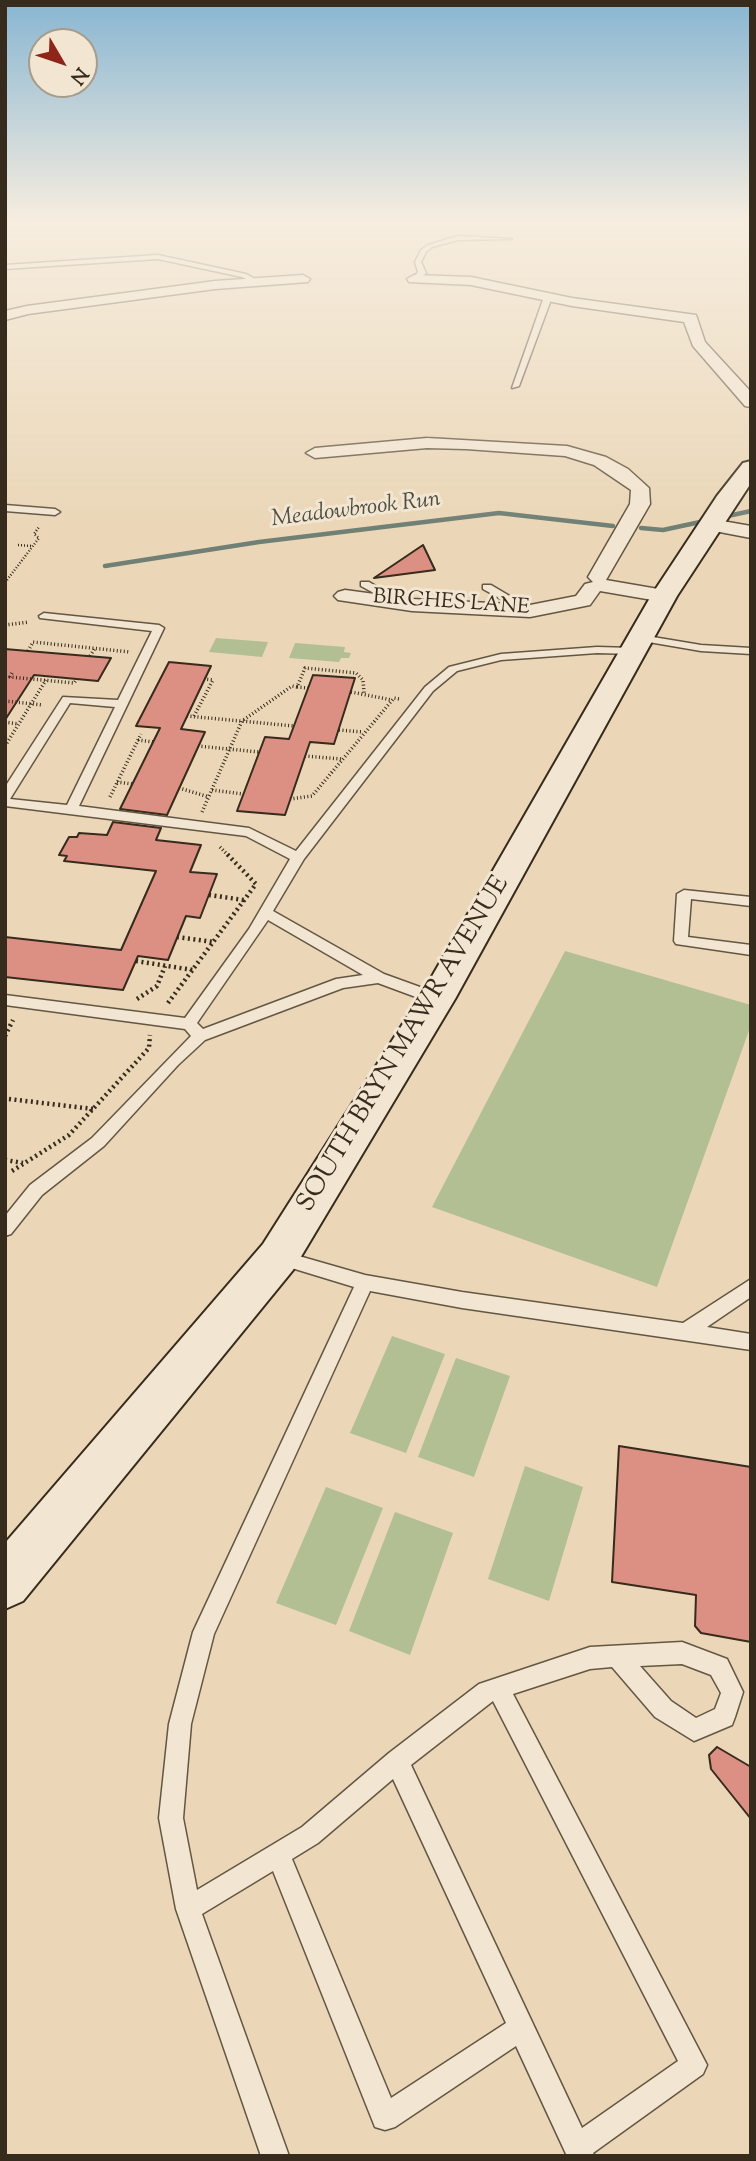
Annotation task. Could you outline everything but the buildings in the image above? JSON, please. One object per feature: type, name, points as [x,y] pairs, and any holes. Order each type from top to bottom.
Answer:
[{"type":"main road","name":"SOUTH BRYN MAWR AVENUE","points":[[5,1583],[278,1256],[436,999],[664,596],[751,468]]},
{"type":"street","points":[[692,321],[698,343],[751,402]]},
{"type":"street","name":"BIRCHES LANE","points":[[314,453],[427,443],[505,445],[567,451],[600,461],[622,473],[640,488],[640,505],[597,583],[583,601],[530,611],[400,603],[345,596]]},
{"type":"street","points":[[717,516],[751,532]]},
{"type":"street","points":[[597,583],[664,596]]},
{"type":"lane","points":[[515,386],[539,321]]},
{"type":"lane","points":[[5,508],[55,512]]},
{"type":"lane","points":[[365,584],[378,594],[400,603]]},
{"type":"lane","points":[[487,587],[530,611]]},
{"type":"lane","points":[[44,616],[159,628],[71,809]]},
{"type":"lane","points":[[5,1229],[36,1190],[98,1142],[173,1061],[195,1030],[298,857],[417,704],[453,669],[471,662],[637,645],[751,651]]},
{"type":"lane","points":[[122,704],[67,699],[5,800],[248,832],[298,857]]},
{"type":"lane","points":[[751,902],[684,894],[681,941],[751,950]]},
{"type":"lane","points":[[266,913],[379,978],[436,999]]},
{"type":"lane","points":[[5,1000],[159,1020],[195,1030],[341,983],[379,978]]},
{"type":"lane","points":[[278,1256],[365,1283],[461,1300],[751,1342]]},
{"type":"lane","points":[[275,2156],[188,1909],[171,1818],[180,1724],[204,1632],[365,1283]]},
{"type":"lane","points":[[685,1331],[751,1287]]},
{"type":"lane","points":[[188,1909],[310,1835],[397,1761],[487,1692],[498,1688],[590,1658],[617,1656],[682,1653],[719,1667],[732,1692],[724,1717],[694,1730],[663,1709],[617,1656]]},
{"type":"lane","points":[[397,1761],[580,2152],[694,2065],[498,1688]]},
{"type":"lane","points":[[278,1854],[384,2118],[521,2028]]},
{"type":"path","points":[[7,580],[39,538],[34,534],[42,523]]},
{"type":"path","points":[[18,545],[33,546]]},
{"type":"path","points":[[5,574],[12,575]]},
{"type":"path","points":[[28,651],[33,642],[148,653]]},
{"type":"path","points":[[90,656],[95,648]]},
{"type":"path","points":[[297,687],[305,668],[356,673],[363,680],[364,693]]},
{"type":"path","points":[[12,673],[10,677],[74,683],[77,679]]},
{"type":"path","points":[[194,716],[213,680],[204,679]]},
{"type":"path","points":[[5,746],[46,680]]},
{"type":"path","points":[[12,1171],[69,1135],[149,1048],[150,1037],[159,1020],[257,884],[220,846],[195,836],[197,825],[242,721],[292,687],[307,688]]},
{"type":"path","points":[[351,692],[417,704]]},
{"type":"path","points":[[290,799],[312,796],[392,700]]},
{"type":"path","points":[[5,701],[61,707]]},
{"type":"path","points":[[187,716],[294,726]]},
{"type":"path","points":[[5,722],[18,723]]},
{"type":"path","points":[[339,730],[364,732]]},
{"type":"path","points":[[110,797],[141,734]]},
{"type":"path","points":[[138,740],[153,741]]},
{"type":"path","points":[[198,746],[260,752]]},
{"type":"path","points":[[305,756],[342,759]]},
{"type":"path","points":[[117,782],[132,784]]},
{"type":"path","points":[[180,788],[209,797]]},
{"type":"path","points":[[212,790],[243,794]]},
{"type":"path","points":[[209,895],[244,900]]},
{"type":"path","points":[[177,937],[214,942]]},
{"type":"path","points":[[136,961],[193,970]]},
{"type":"path","points":[[125,998],[136,1000],[157,986],[166,966]]},
{"type":"path","points":[[5,1036],[13,1020]]},
{"type":"path","points":[[9,1099],[93,1109]]},
{"type":"path","points":[[5,1160],[24,1163]]},
{"type":"green space","points":[[216,638],[268,642],[262,657],[209,652]]},
{"type":"green space","points":[[295,643],[345,647],[344,652],[351,653],[349,658],[341,658],[339,662],[289,658]]},
{"type":"green space","points":[[565,951],[751,1005],[751,1025],[657,1287],[432,1207]]},
{"type":"green space","points":[[392,1336],[445,1354],[406,1453],[350,1433]]},
{"type":"green space","points":[[456,1358],[510,1376],[474,1477],[418,1457]]},
{"type":"green space","points":[[525,1466],[583,1487],[549,1601],[488,1579]]},
{"type":"green space","points":[[326,1487],[383,1508],[336,1625],[276,1603]]},
{"type":"green space","points":[[395,1512],[453,1533],[410,1655],[349,1631]]},
{"type":"waterway","name":"Meadowbrook Run","points":[[641,528],[663,530],[751,511]]},
{"type":"waterway","name":"Meadowbrook Run","points":[[105,566],[259,542],[499,513],[613,526]]}]
